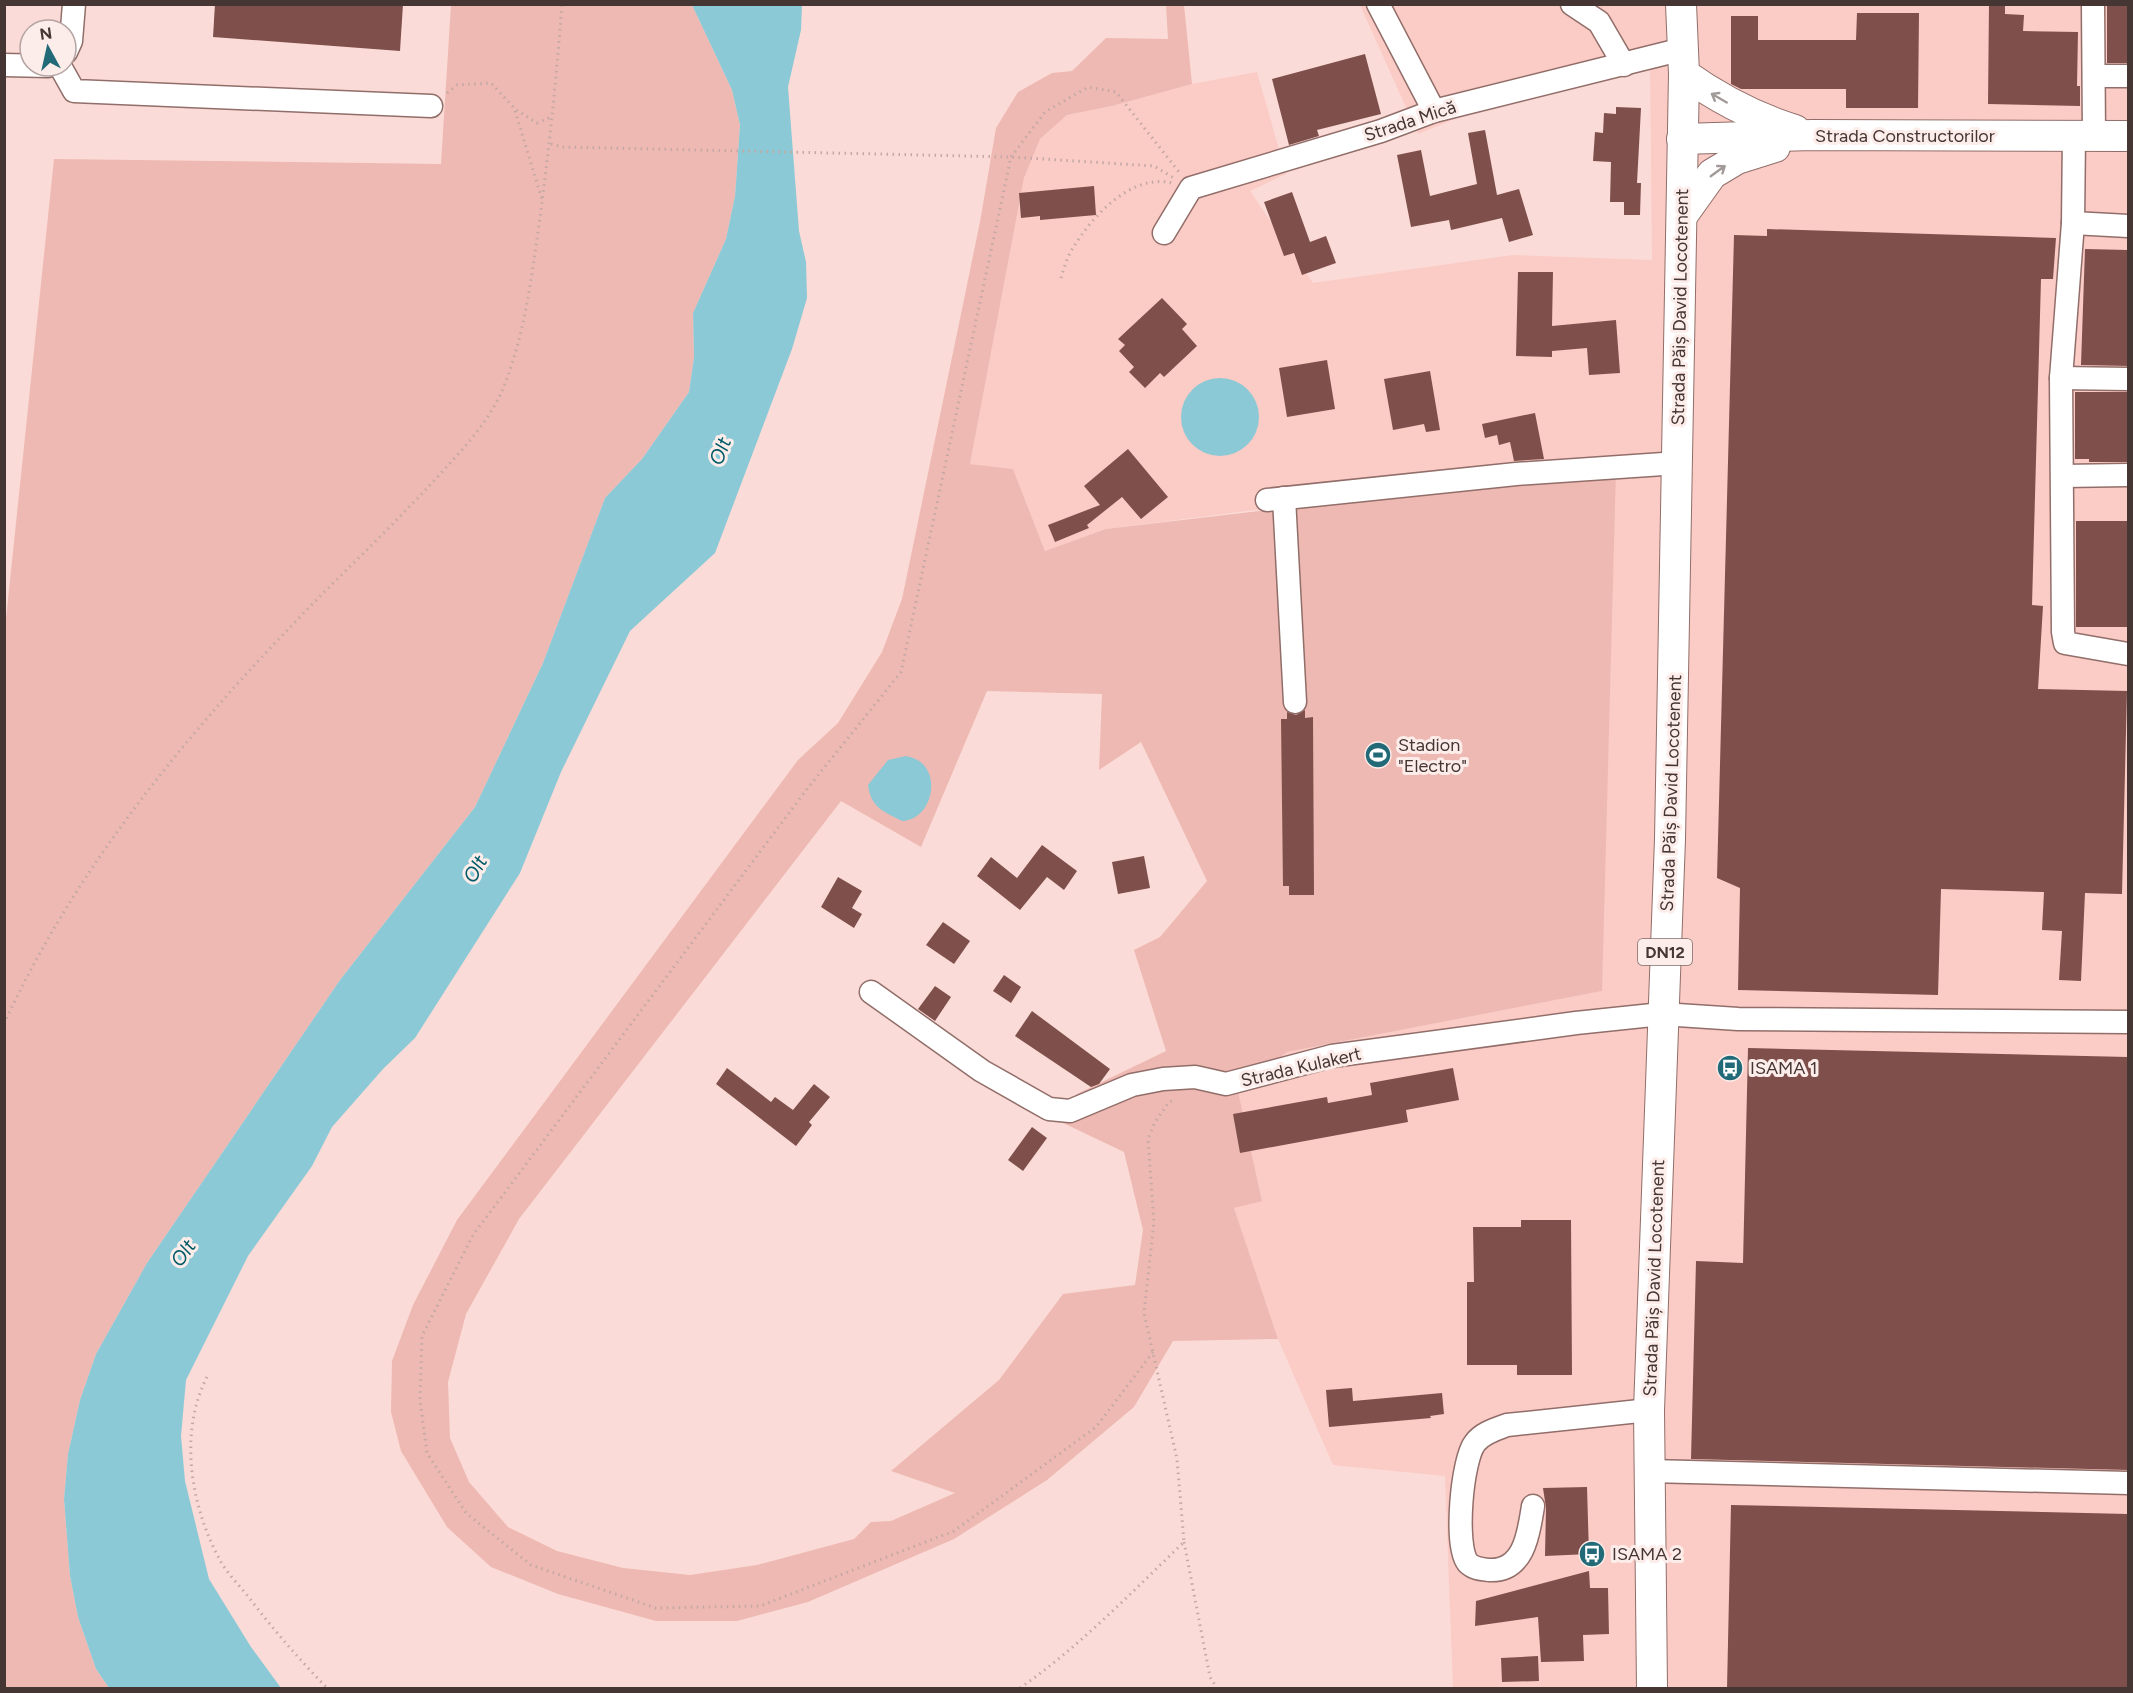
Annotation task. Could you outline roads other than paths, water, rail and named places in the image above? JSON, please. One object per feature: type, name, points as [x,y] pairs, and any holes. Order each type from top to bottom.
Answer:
[{"type":"main road","name":"Strada Păiș David Locotenent","points":[[1652,1689],[1649,1410],[1670,839],[1682,216],[1681,4]]},
{"type":"main road","points":[[1683,61],[1717,98],[1746,112],[1812,135]]},
{"type":"main road","points":[[1682,216],[1712,174],[1737,159],[1812,135]]},
{"type":"main road","name":"Strada Constructorilor","points":[[1682,139],[1812,135],[2128,136]]},
{"type":"street","points":[[1378,4],[1434,111]]},
{"type":"street","points":[[1572,4],[1599,22],[1624,64]]},
{"type":"street","points":[[2093,4],[2094,76],[2073,224],[2061,378],[2063,632],[2066,643],[2128,654]]},
{"type":"street","name":"Strada Mică","points":[[1164,233],[1191,188],[1381,131],[1434,111],[1624,64],[1683,61]]},
{"type":"street","points":[[2094,76],[2128,76]]},
{"type":"street","points":[[67,78],[74,91],[431,106]]},
{"type":"street","points":[[2073,224],[2128,226]]},
{"type":"street","points":[[2061,378],[2128,379]]},
{"type":"street","points":[[1295,702],[1276,499],[1516,474],[1678,463]]},
{"type":"street","points":[[2063,476],[2128,476]]},
{"type":"street","name":"Strada Kulakert","points":[[871,992],[982,1071],[1049,1109],[1070,1111],[1132,1085],[1163,1079],[1195,1077],[1226,1084],[1332,1056],[1576,1023],[1662,1014],[1738,1018],[2128,1022]]},
{"type":"street","points":[[1533,1506],[1522,1553],[1507,1566],[1494,1570],[1478,1569],[1469,1564],[1464,1556],[1462,1541],[1464,1475],[1469,1453],[1476,1441],[1491,1431],[1507,1425],[1649,1410]]},
{"type":"street","points":[[1649,1471],[2128,1483]]},
{"type":"water","name":"Olt","points":[[692,5],[802,5],[801,30],[788,87],[799,231],[806,262],[807,298],[792,349],[715,553],[630,631],[561,772],[520,873],[415,1038],[383,1069],[332,1127],[312,1166],[248,1256],[186,1380],[181,1436],[185,1481],[209,1579],[251,1647],[281,1688],[109,1688],[96,1669],[78,1617],[70,1576],[64,1499],[68,1454],[80,1400],[96,1354],[147,1263],[340,980],[475,807],[543,663],[605,498],[642,459],[689,392],[694,357],[693,313],[726,239],[735,196],[740,125],[732,90]]},
{"type":"water","points":[[1212,378],[1228,378],[1242,384],[1253,395],[1259,409],[1259,425],[1253,439],[1242,450],[1228,456],[1212,456],[1198,450],[1187,439],[1181,425],[1181,409],[1187,395],[1198,384]]},
{"type":"water","points":[[906,756],[918,760],[926,769],[931,779],[931,790],[928,802],[922,811],[913,818],[902,821],[875,804],[868,785],[888,760]]},
{"type":"place","name":"Stadion \"Electro\"","points":[[1378,755]]},
{"type":"place","name":"ISAMA 1","points":[[1730,1068]]},
{"type":"place","name":"ISAMA 2","points":[[1592,1554]]}]
